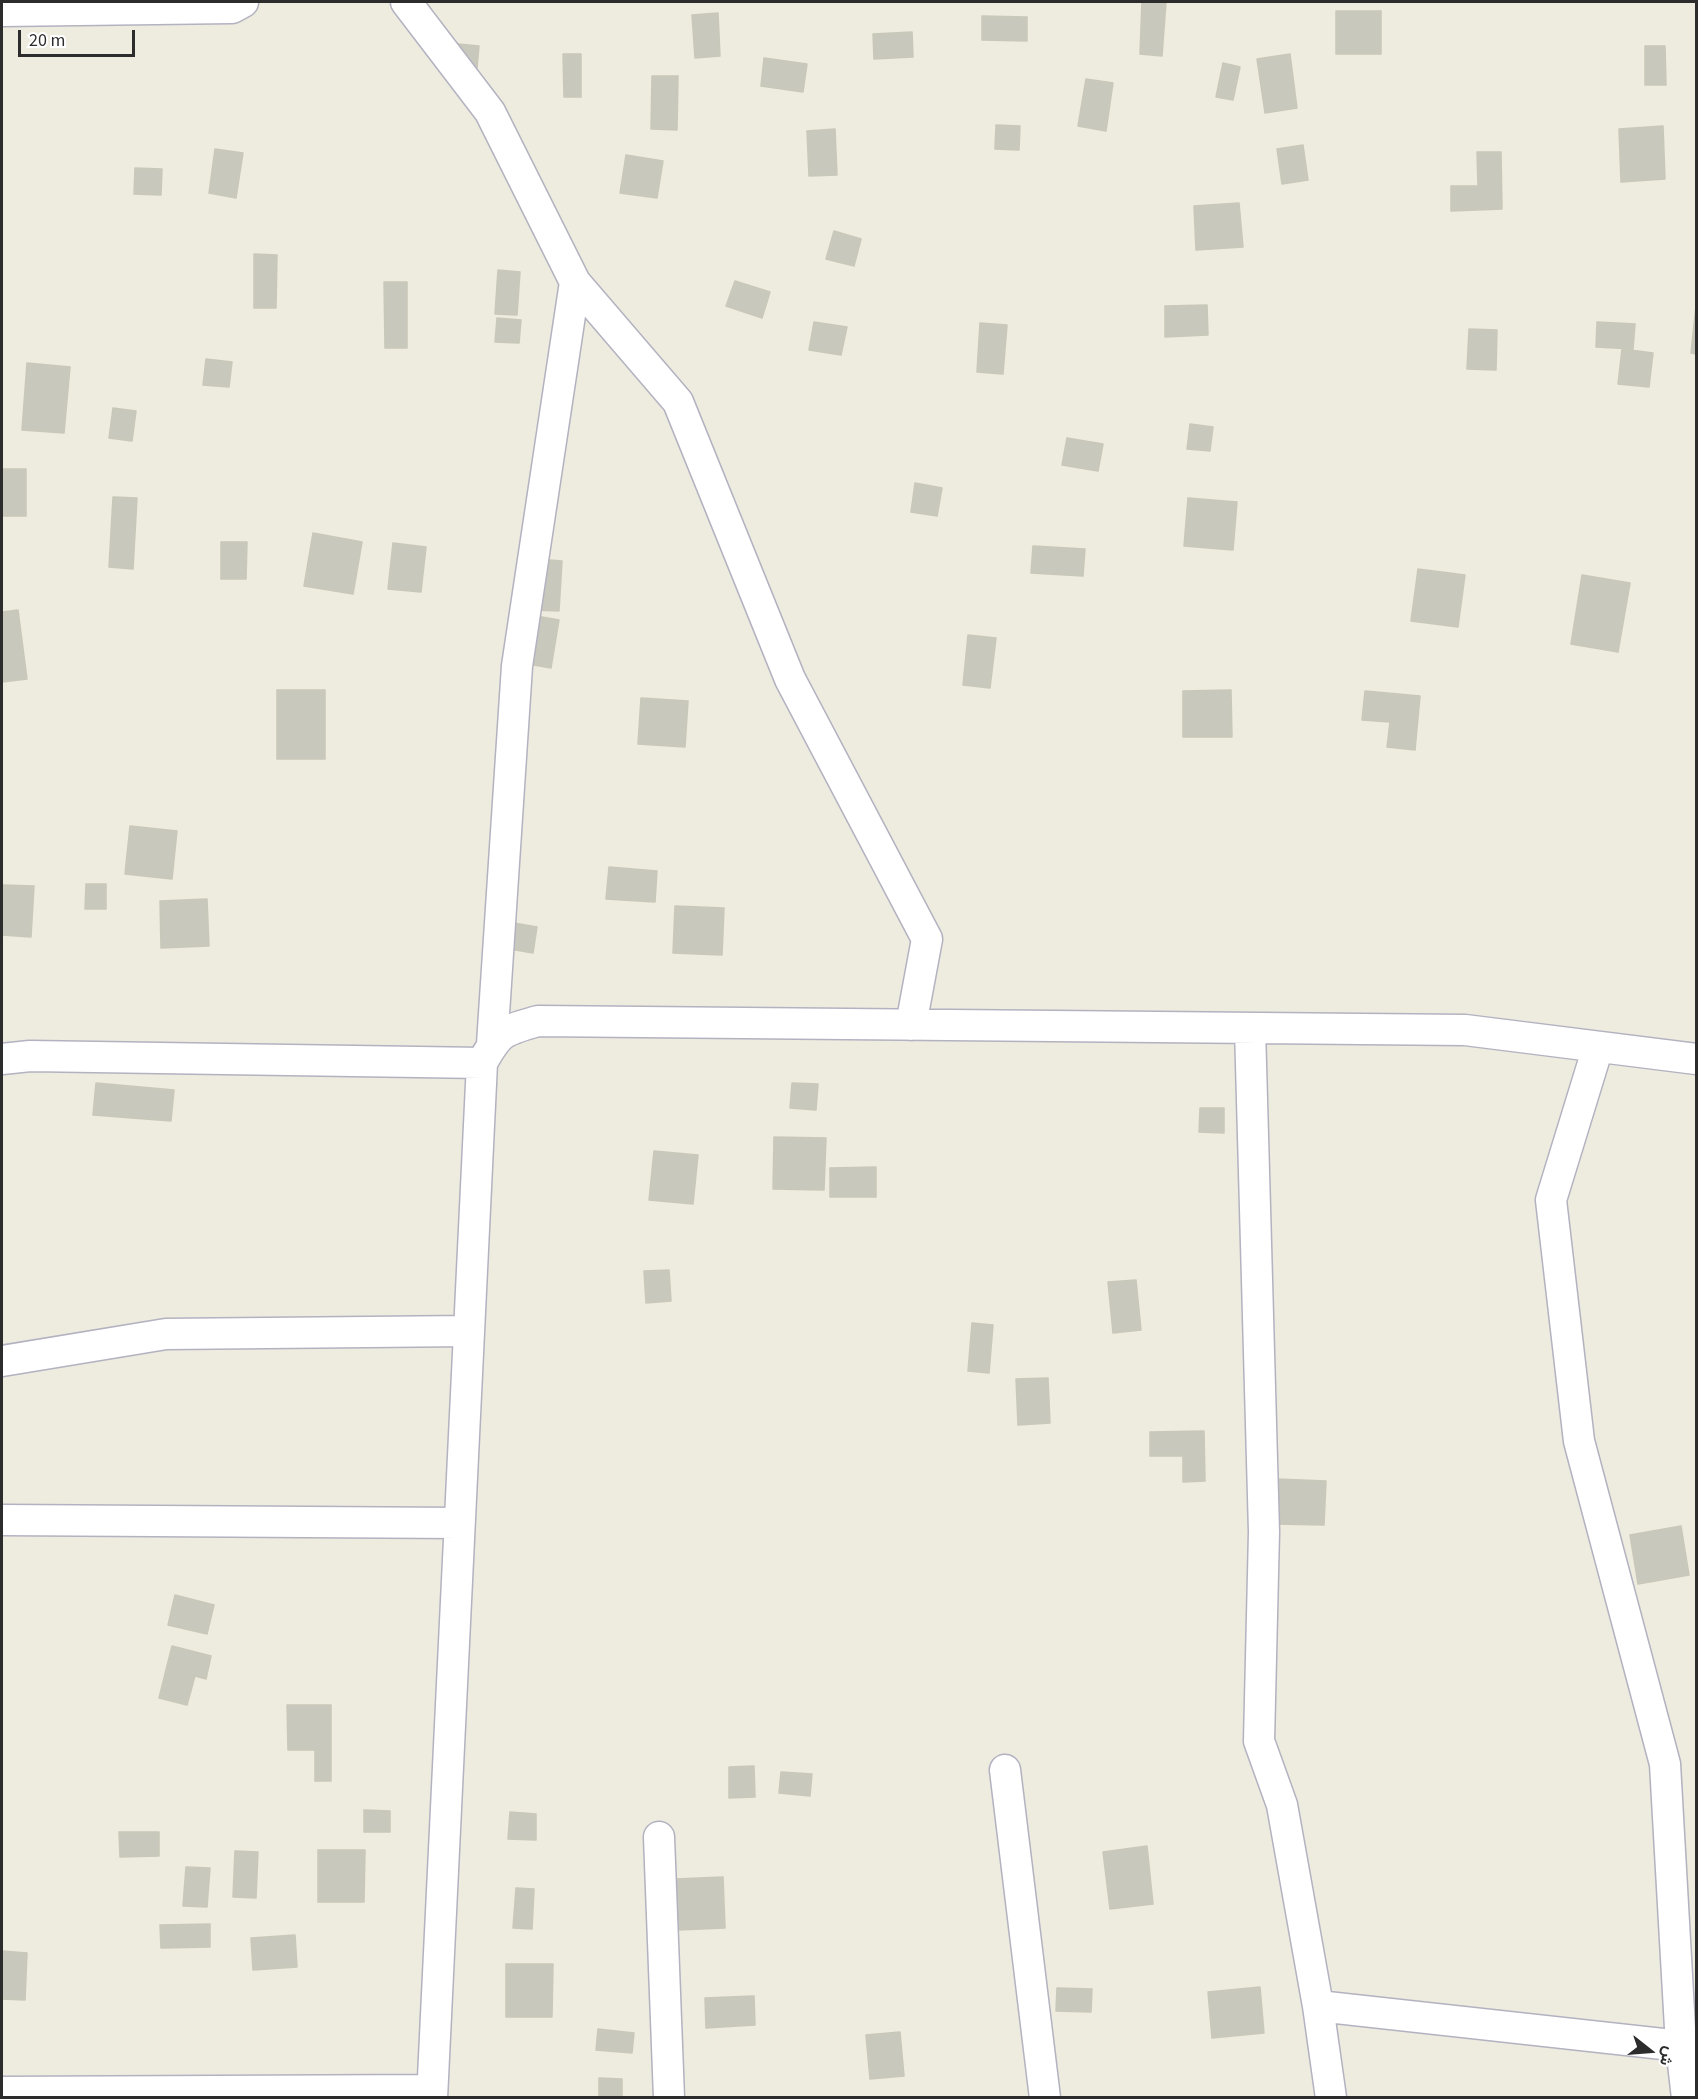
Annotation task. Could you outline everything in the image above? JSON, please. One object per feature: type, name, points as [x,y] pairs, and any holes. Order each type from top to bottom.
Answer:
[{"type":"street","points":[[2,11],[231,8],[243,2]]},
{"type":"street","points":[[406,2],[490,112],[575,282],[678,402],[790,679],[927,939],[911,1025]]},
{"type":"street","points":[[2,2092],[432,2094],[469,1330],[487,1053],[517,666],[575,282]]},
{"type":"street","points":[[487,1053],[505,1031],[538,1021],[1465,1030],[1696,1059]]},
{"type":"street","points":[[1250,1028],[1264,1532],[1259,1742],[1282,1805],[1318,2006],[1331,2097]]},
{"type":"street","points":[[1598,1047],[1551,1200],[1579,1441],[1665,1764],[1681,2046],[1687,2097]]},
{"type":"street","points":[[2,1059],[30,1056],[487,1053]]},
{"type":"street","points":[[2,1361],[166,1334],[469,1330]]},
{"type":"street","points":[[2,1520],[459,1523]]},
{"type":"street","points":[[1005,1770],[1045,2097]]},
{"type":"street","points":[[659,1837],[669,2097]]},
{"type":"street","points":[[1318,2006],[1681,2046]]},
{"type":"building","points":[[1142,2],[1166,2],[1162,56],[1140,54]]},
{"type":"building","points":[[1336,11],[1381,11],[1381,54],[1336,54]]},
{"type":"building","points":[[718,13],[720,56],[695,58],[692,15]]},
{"type":"building","points":[[982,16],[1027,17],[1027,41],[982,40]]},
{"type":"building","points":[[912,32],[913,57],[874,59],[873,34]]},
{"type":"building","points":[[448,43],[479,46],[476,79]]},
{"type":"building","points":[[1645,46],[1665,46],[1666,85],[1645,85]]},
{"type":"building","points":[[563,54],[581,54],[581,97],[564,97]]},
{"type":"building","points":[[1290,54],[1297,108],[1265,113],[1257,59]]},
{"type":"building","points":[[764,58],[807,64],[803,92],[761,86]]},
{"type":"building","points":[[1223,63],[1240,67],[1233,100],[1216,97]]},
{"type":"building","points":[[652,76],[678,76],[677,130],[651,129]]},
{"type":"building","points":[[1086,79],[1113,83],[1106,131],[1078,126]]},
{"type":"building","points":[[996,125],[1020,126],[1019,150],[995,149]]},
{"type":"building","points":[[1663,126],[1665,179],[1621,182],[1619,129]]},
{"type":"building","points":[[835,129],[837,175],[809,176],[807,131]]},
{"type":"building","points":[[1303,145],[1308,180],[1282,184],[1277,149]]},
{"type":"building","points":[[215,149],[243,153],[236,198],[209,193]]},
{"type":"building","points":[[1477,152],[1501,152],[1502,209],[1451,211],[1451,186],[1478,186]]},
{"type":"building","points":[[626,155],[663,161],[657,198],[620,193]]},
{"type":"building","points":[[135,168],[162,169],[161,195],[134,194]]},
{"type":"building","points":[[1239,203],[1243,247],[1196,250],[1194,206]]},
{"type":"building","points":[[834,231],[861,239],[854,266],[826,259]]},
{"type":"building","points":[[254,254],[277,255],[276,308],[254,308]]},
{"type":"building","points":[[498,270],[520,272],[517,315],[495,314]]},
{"type":"building","points":[[735,281],[770,292],[762,318],[726,306]]},
{"type":"building","points":[[384,282],[407,282],[407,348],[385,348]]},
{"type":"building","points":[[1207,305],[1208,335],[1165,337],[1165,306]]},
{"type":"building","points":[[1696,306],[1696,354],[1691,353]]},
{"type":"building","points":[[497,318],[521,320],[519,343],[495,342]]},
{"type":"building","points":[[814,322],[847,327],[841,355],[809,350]]},
{"type":"building","points":[[1597,322],[1635,324],[1633,349],[1596,347]]},
{"type":"building","points":[[980,323],[1007,325],[1003,374],[977,372]]},
{"type":"building","points":[[1469,329],[1497,330],[1496,370],[1467,369]]},
{"type":"building","points":[[1622,349],[1653,353],[1649,387],[1618,384]]},
{"type":"building","points":[[206,359],[232,362],[229,387],[203,385]]},
{"type":"building","points":[[27,363],[70,367],[64,433],[22,430]]},
{"type":"building","points":[[113,408],[136,411],[132,441],[109,438]]},
{"type":"building","points":[[1190,424],[1213,427],[1210,451],[1187,449]]},
{"type":"building","points":[[1067,438],[1103,444],[1098,471],[1062,465]]},
{"type":"building","points":[[2,469],[26,469],[26,516],[2,516]]},
{"type":"building","points":[[915,483],[942,488],[937,516],[911,512]]},
{"type":"building","points":[[113,497],[137,498],[133,569],[109,567]]},
{"type":"building","points":[[1188,498],[1237,502],[1233,550],[1184,546]]},
{"type":"building","points":[[313,533],[362,542],[353,594],[304,586]]},
{"type":"building","points":[[221,542],[247,542],[246,579],[221,579]]},
{"type":"building","points":[[393,543],[426,547],[421,592],[388,589]]},
{"type":"building","points":[[1033,546],[1085,549],[1083,576],[1031,573]]},
{"type":"building","points":[[536,559],[562,561],[559,611],[533,610]]},
{"type":"building","points":[[1418,569],[1465,575],[1458,627],[1411,621]]},
{"type":"building","points":[[1582,575],[1630,583],[1618,652],[1571,644]]},
{"type":"building","points":[[18,610],[27,679],[2,682],[2,612]]},
{"type":"building","points":[[536,616],[559,620],[551,668],[528,664]]},
{"type":"building","points":[[968,635],[996,638],[990,688],[963,685]]},
{"type":"building","points":[[277,690],[325,690],[325,759],[277,759]]},
{"type":"building","points":[[1231,690],[1232,737],[1183,737],[1183,691]]},
{"type":"building","points":[[1365,691],[1420,696],[1415,750],[1387,747],[1390,722],[1362,720]]},
{"type":"building","points":[[641,698],[688,701],[685,747],[638,744]]},
{"type":"building","points":[[130,826],[177,831],[172,879],[125,874]]},
{"type":"building","points":[[609,867],[657,871],[655,902],[606,899]]},
{"type":"building","points":[[86,884],[106,884],[106,909],[85,909]]},
{"type":"building","points":[[2,885],[34,886],[31,937],[2,935]]},
{"type":"building","points":[[207,899],[209,946],[161,948],[160,901]]},
{"type":"building","points":[[675,906],[724,908],[722,955],[673,953]]},
{"type":"building","points":[[508,922],[537,927],[533,953],[504,948]]},
{"type":"building","points":[[96,1083],[174,1090],[171,1121],[93,1115]]},
{"type":"building","points":[[792,1083],[818,1084],[816,1110],[790,1108]]},
{"type":"building","points":[[1200,1108],[1224,1108],[1224,1133],[1199,1132]]},
{"type":"building","points":[[774,1137],[826,1138],[824,1190],[773,1189]]},
{"type":"building","points":[[654,1151],[698,1155],[693,1204],[649,1200]]},
{"type":"building","points":[[876,1167],[876,1197],[830,1197],[830,1168]]},
{"type":"building","points":[[669,1270],[671,1301],[646,1303],[644,1271]]},
{"type":"building","points":[[1136,1280],[1141,1330],[1113,1333],[1108,1282]]},
{"type":"building","points":[[972,1323],[993,1325],[989,1373],[968,1371]]},
{"type":"building","points":[[1048,1378],[1050,1423],[1018,1425],[1016,1379]]},
{"type":"building","points":[[1204,1431],[1205,1481],[1183,1482],[1183,1456],[1150,1456],[1150,1432]]},
{"type":"building","points":[[1277,1479],[1326,1481],[1324,1525],[1276,1524]]},
{"type":"building","points":[[1681,1526],[1689,1575],[1638,1584],[1630,1535]]},
{"type":"building","points":[[175,1595],[214,1605],[207,1634],[168,1625]]},
{"type":"building","points":[[172,1646],[211,1656],[206,1679],[195,1676],[187,1705],[159,1698]]},
{"type":"building","points":[[287,1705],[331,1705],[331,1781],[315,1781],[315,1750],[288,1750]]},
{"type":"building","points":[[754,1766],[755,1797],[729,1798],[729,1767]]},
{"type":"building","points":[[781,1772],[812,1774],[810,1796],[779,1793]]},
{"type":"building","points":[[364,1810],[390,1811],[390,1832],[364,1832]]},
{"type":"building","points":[[510,1812],[536,1814],[536,1840],[508,1839]]},
{"type":"building","points":[[119,1832],[159,1832],[159,1856],[120,1857]]},
{"type":"building","points":[[1147,1846],[1153,1904],[1110,1909],[1103,1852]]},
{"type":"building","points":[[318,1850],[365,1850],[364,1902],[318,1902]]},
{"type":"building","points":[[235,1851],[258,1852],[256,1898],[233,1897]]},
{"type":"building","points":[[186,1867],[210,1868],[207,1907],[183,1906]]},
{"type":"building","points":[[723,1877],[725,1928],[678,1930],[676,1879]]},
{"type":"building","points":[[516,1888],[534,1889],[532,1929],[513,1928]]},
{"type":"building","points":[[210,1924],[210,1947],[161,1948],[160,1925]]},
{"type":"building","points":[[295,1935],[297,1967],[253,1970],[251,1938]]},
{"type":"building","points":[[2,1951],[27,1953],[25,2000],[2,1999]]},
{"type":"building","points":[[506,1964],[553,1964],[552,2017],[506,2017]]},
{"type":"building","points":[[1260,1987],[1264,2033],[1212,2038],[1208,1992]]},
{"type":"building","points":[[1057,1988],[1092,1989],[1091,2012],[1056,2011]]},
{"type":"building","points":[[754,1996],[755,2025],[706,2028],[705,1998]]},
{"type":"building","points":[[598,2029],[634,2033],[632,2053],[596,2050]]},
{"type":"building","points":[[900,2032],[904,2076],[870,2079],[866,2035]]},
{"type":"building","points":[[599,2078],[622,2079],[622,2098],[599,2098]]}]
